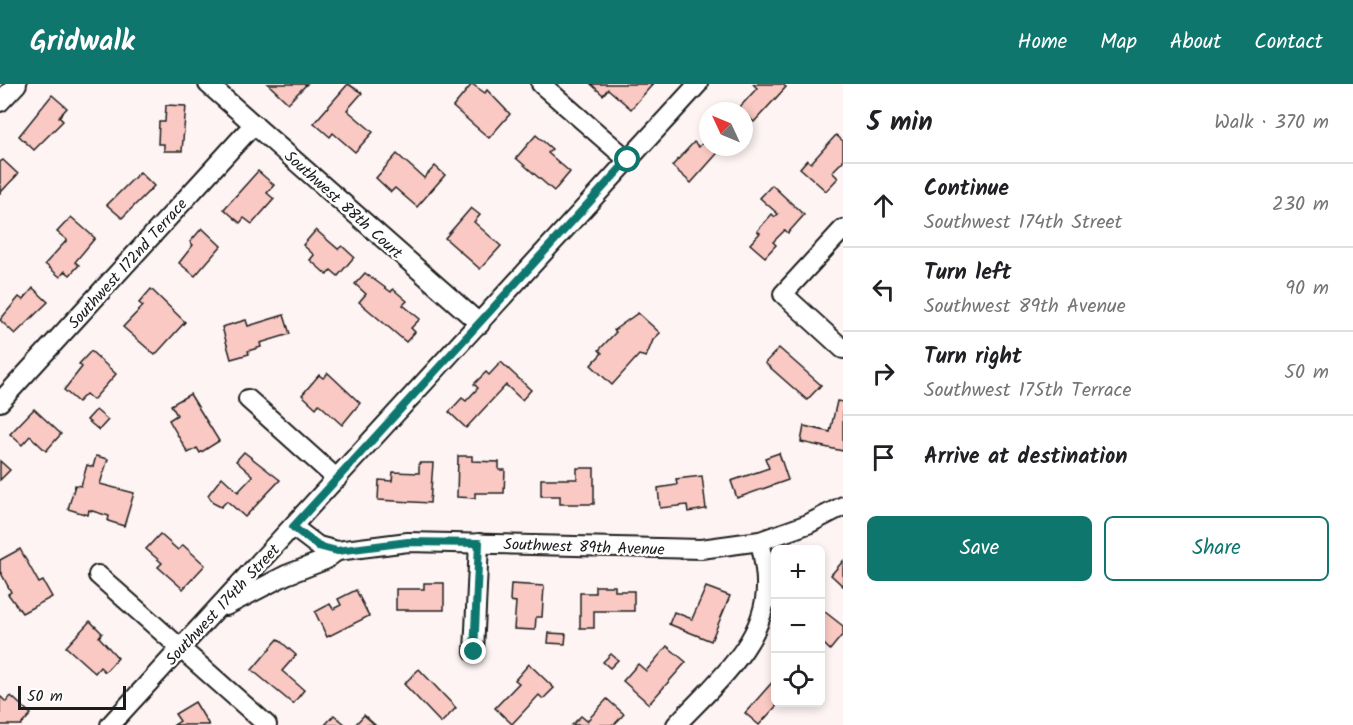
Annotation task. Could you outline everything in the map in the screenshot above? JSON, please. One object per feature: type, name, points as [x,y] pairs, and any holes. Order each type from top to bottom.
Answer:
[{"type":"street","points":[[0,102],[17,84]]},
{"type":"street","name":"Southwest 88th Court","points":[[207,84],[480,324]]},
{"type":"street","points":[[541,84],[628,160]]},
{"type":"street","name":"Southwest 174th Street","points":[[110,725],[698,84]]},
{"type":"street","name":"Southwest 172nd Terrace","points":[[0,402],[254,124]]},
{"type":"street","points":[[843,229],[783,294],[843,349]]},
{"type":"street","points":[[248,399],[337,479]]},
{"type":"street","name":"Southwest 89th Avenue","points":[[293,527],[318,546],[337,551],[408,542],[678,550],[725,548],[760,541],[808,524],[843,506]]},
{"type":"street","points":[[676,725],[741,653],[761,618],[766,584],[760,541]]},
{"type":"street","points":[[474,652],[479,543]]},
{"type":"street","name":"Southwest 89th Avenue","points":[[213,612],[286,575],[325,560],[337,551]]},
{"type":"street","points":[[98,575],[267,725]]},
{"type":"building","points":[[268,84],[307,84],[288,103]]},
{"type":"building","points":[[348,84],[362,93],[347,110],[373,132],[355,152],[333,133],[330,137],[314,123]]},
{"type":"building","points":[[472,84],[485,93],[487,90],[510,114],[489,138],[453,107]]},
{"type":"building","points":[[591,84],[653,84],[631,109],[608,89],[603,95]]},
{"type":"building","points":[[753,84],[782,84],[786,87],[754,122],[753,102],[744,102],[757,88]]},
{"type":"building","points":[[52,95],[67,108],[59,117],[63,121],[34,150],[19,136]]},
{"type":"building","points":[[166,105],[186,106],[182,151],[164,151],[164,144],[158,144],[159,122],[165,122]]},
{"type":"building","points":[[536,135],[552,149],[548,153],[570,172],[554,191],[516,158]]},
{"type":"building","points":[[836,135],[843,141],[843,161],[832,172],[838,178],[826,191],[800,168],[807,160],[811,163]]},
{"type":"building","points":[[694,142],[699,147],[699,156],[715,156],[691,183],[672,166]]},
{"type":"building","points":[[397,154],[424,178],[435,166],[445,175],[417,207],[395,188],[391,192],[376,178]]},
{"type":"building","points":[[3,160],[18,174],[0,193],[0,162]]},
{"type":"building","points":[[258,171],[274,185],[267,193],[274,199],[252,224],[244,218],[240,223],[224,209]]},
{"type":"building","points":[[140,172],[154,186],[122,218],[107,205]]},
{"type":"building","points":[[772,185],[804,215],[788,233],[785,230],[773,242],[776,245],[765,257],[750,244],[760,233],[757,231],[772,214],[775,217],[778,214],[760,198]]},
{"type":"building","points":[[471,208],[480,215],[474,222],[501,246],[480,269],[445,238]]},
{"type":"building","points":[[71,217],[95,238],[75,262],[79,265],[70,275],[65,271],[60,277],[45,264],[67,240],[57,232]]},
{"type":"building","points":[[202,228],[221,246],[195,276],[179,263],[193,245],[190,242]]},
{"type":"building","points":[[316,230],[338,249],[342,246],[354,257],[338,276],[331,270],[327,275],[310,260],[314,255],[303,245]]},
{"type":"building","points":[[365,273],[391,292],[393,289],[407,301],[403,305],[420,319],[411,328],[415,332],[406,342],[359,302],[366,294],[355,284]]},
{"type":"building","points":[[33,288],[48,302],[15,334],[0,320],[19,297],[23,300]]},
{"type":"building","points":[[151,289],[185,322],[155,355],[123,327],[143,306],[139,303]]},
{"type":"building","points":[[638,313],[660,333],[653,340],[646,357],[639,355],[612,385],[591,365],[602,353],[599,350],[616,332],[614,330]]},
{"type":"building","points":[[284,315],[290,334],[260,343],[261,347],[248,351],[249,354],[231,359],[222,327],[246,320],[248,326]]},
{"type":"building","points":[[779,348],[821,385],[807,400],[765,363]]},
{"type":"building","points":[[91,351],[116,374],[93,400],[86,394],[78,402],[64,390],[82,367],[79,364]]},
{"type":"building","points":[[501,362],[531,390],[522,400],[506,385],[466,428],[449,412],[462,398],[466,401],[478,388],[474,384],[486,372],[489,375]]},
{"type":"building","points":[[328,373],[360,403],[342,425],[319,404],[316,408],[302,395],[319,375],[323,378]]},
{"type":"building","points":[[190,394],[219,441],[200,453],[197,448],[188,453],[169,420],[177,415],[171,405]]},
{"type":"building","points":[[837,401],[843,402],[843,451],[801,442],[804,426],[830,432]]},
{"type":"building","points":[[34,409],[61,434],[46,451],[30,436],[22,445],[10,434]]},
{"type":"building","points":[[96,410],[108,420],[99,430],[87,420]]},
{"type":"building","points":[[244,452],[280,480],[245,517],[227,501],[221,507],[213,503],[208,495],[222,477],[238,492],[253,476],[236,461]]},
{"type":"building","points":[[779,453],[788,480],[737,498],[731,481],[769,468],[765,458]]},
{"type":"building","points":[[96,456],[108,459],[100,484],[134,493],[124,526],[108,521],[109,516],[89,510],[88,515],[68,509],[75,485],[81,486],[87,465],[93,467]]},
{"type":"building","points":[[458,456],[472,456],[472,461],[499,462],[499,470],[505,470],[504,493],[475,493],[475,498],[457,497]]},
{"type":"building","points":[[0,461],[10,470],[0,480]]},
{"type":"building","points":[[419,463],[433,463],[430,503],[378,500],[379,480],[392,481],[393,472],[419,473]]},
{"type":"building","points":[[577,468],[594,468],[594,504],[560,504],[560,496],[541,496],[541,479],[577,479]]},
{"type":"building","points":[[702,476],[706,509],[688,512],[687,505],[660,508],[658,488],[677,485],[676,479]]},
{"type":"building","points":[[160,534],[178,550],[183,545],[205,565],[183,589],[158,567],[162,563],[146,549]]},
{"type":"building","points":[[20,549],[39,583],[43,581],[52,597],[22,613],[8,594],[11,592],[0,571],[0,560]]},
{"type":"building","points":[[843,561],[843,586],[831,575]]},
{"type":"building","points":[[424,583],[444,583],[444,610],[396,610],[396,589],[424,589]]},
{"type":"building","points":[[511,584],[544,586],[542,617],[536,617],[535,630],[514,629],[516,602],[510,601]]},
{"type":"building","points":[[595,586],[615,586],[615,591],[634,591],[634,611],[594,611],[594,628],[580,628],[580,593],[595,593]]},
{"type":"building","points":[[706,587],[730,596],[711,641],[669,624],[674,612],[692,619]]},
{"type":"building","points":[[356,590],[369,616],[327,637],[315,612],[330,604],[333,609],[341,605],[338,599]]},
{"type":"building","points":[[825,612],[843,626],[843,634],[830,650],[825,645]]},
{"type":"building","points":[[90,621],[102,633],[99,637],[118,658],[105,672],[100,667],[95,673],[66,647]]},
{"type":"building","points":[[549,633],[566,634],[565,644],[548,643]]},
{"type":"building","points":[[278,639],[296,655],[282,671],[304,690],[293,704],[252,670]]},
{"type":"building","points":[[667,646],[686,662],[649,704],[623,681],[638,664],[646,671]]},
{"type":"building","points":[[611,654],[618,660],[610,668],[603,662]]},
{"type":"building","points":[[529,664],[554,688],[543,699],[539,695],[512,724],[495,708],[519,683],[515,680]]},
{"type":"building","points":[[419,669],[456,708],[441,723],[404,684]]},
{"type":"building","points":[[771,684],[771,707],[775,707],[759,725],[745,713]]},
{"type":"building","points":[[0,696],[6,702],[11,696],[31,714],[21,725],[0,725]]},
{"type":"building","points":[[607,699],[624,714],[614,725],[572,725],[581,716],[587,721]]},
{"type":"building","points":[[195,702],[209,725],[174,725],[180,721],[175,714]]},
{"type":"building","points":[[334,715],[346,725],[325,725]]},
{"type":"building","points":[[364,715],[375,725],[355,725]]},
{"type":"route","points":[[474,652],[479,543],[408,542],[337,551],[318,546],[293,527],[628,160]]}]
